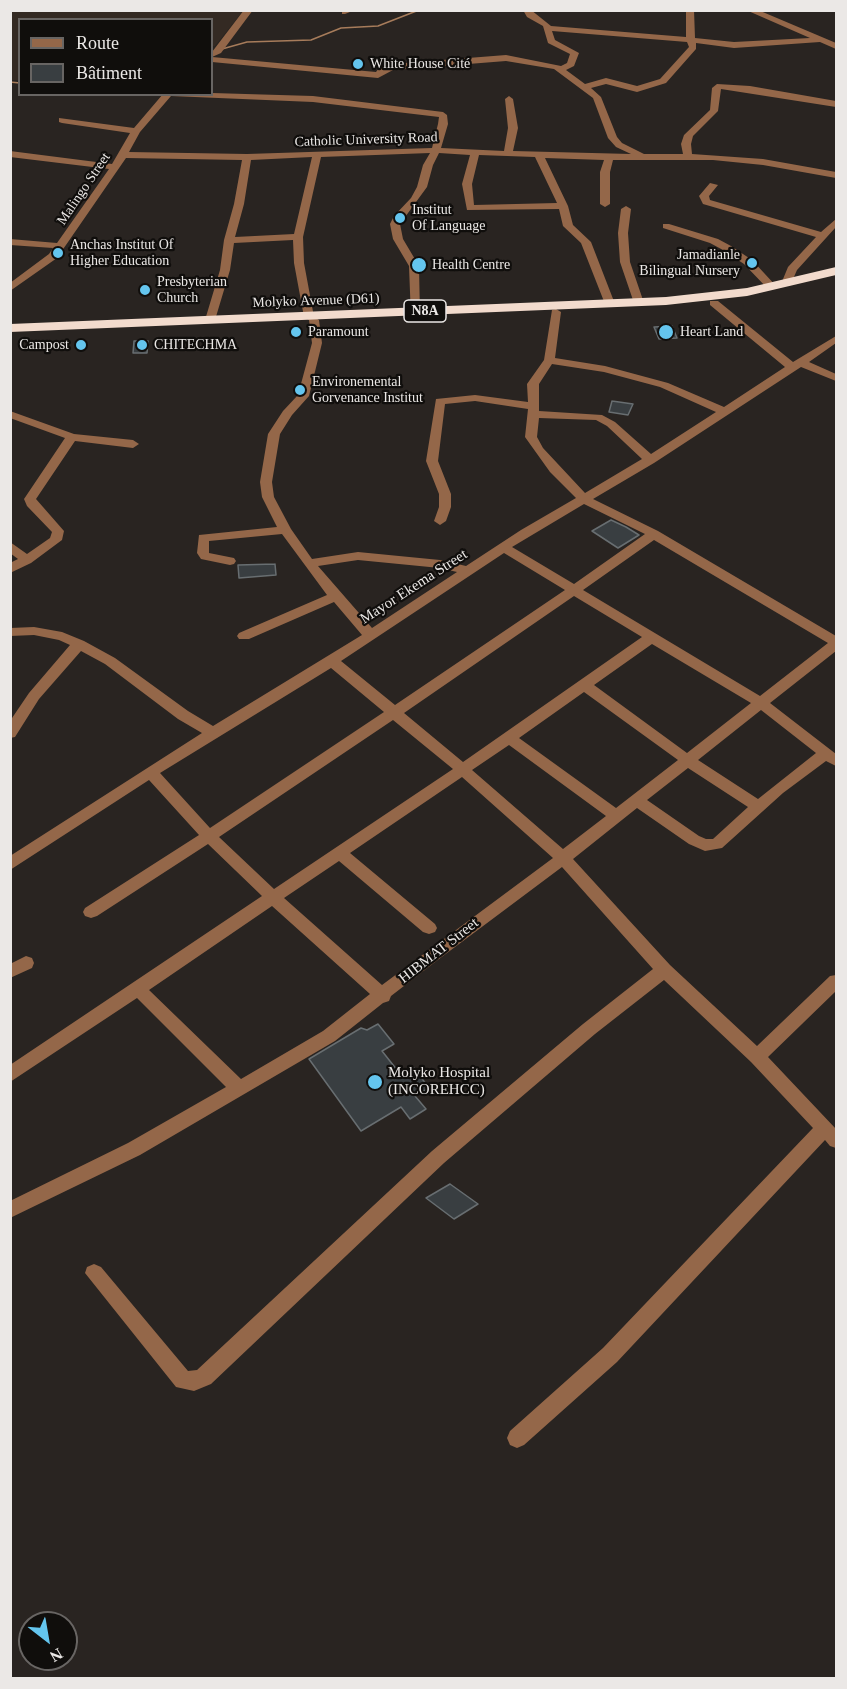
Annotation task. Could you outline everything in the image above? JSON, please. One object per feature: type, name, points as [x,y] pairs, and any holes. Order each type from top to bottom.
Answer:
[{"type":"highway","name":"Molyko Avenue (D61)","points":[[10,333],[639,303],[708,297],[772,287],[837,271]]},
{"type":"highway","name":"Molyko Avenue (D61)","points":[[414,314],[556,312],[714,303],[777,292],[837,277]]},
{"type":"highway","name":"Molyko Avenue (D61)","points":[[10,328],[312,318]]},
{"type":"street","points":[[216,51],[249,10]]},
{"type":"street","points":[[527,10],[530,15],[547,25],[554,43],[575,53],[571,64],[561,69]]},
{"type":"street","points":[[585,87],[606,81],[637,89],[663,81],[693,47],[689,28],[690,10]]},
{"type":"street","points":[[750,10],[837,46]]},
{"type":"street","points":[[547,28],[734,45],[819,40]]},
{"type":"street","points":[[213,60],[378,75],[382,70],[392,67],[506,58],[561,69],[600,102],[613,138],[619,145],[646,158]]},
{"type":"street","points":[[688,158],[686,144],[689,135],[714,111],[716,88],[720,86],[837,104]]},
{"type":"street","points":[[213,95],[313,99],[444,116],[436,150],[428,165],[422,187],[415,199],[397,218],[395,224],[398,239],[414,266],[414,314]]},
{"type":"street","name":"Malingo Street","points":[[10,288],[37,270],[61,246],[123,155],[136,131],[169,96]]},
{"type":"street","points":[[508,154],[513,128],[509,99]]},
{"type":"street","points":[[62,120],[136,131]]},
{"type":"street","name":"Catholic University Road","points":[[123,155],[247,158],[436,150],[539,156],[713,157],[749,160],[837,175]]},
{"type":"street","points":[[475,153],[468,184],[470,208],[563,206]]},
{"type":"street","points":[[10,154],[115,167]]},
{"type":"street","points":[[317,154],[298,237],[299,263],[317,343],[301,399],[287,413],[274,434],[266,482],[268,498],[285,530],[371,636]]},
{"type":"street","points":[[539,156],[563,206],[568,226],[586,242],[610,304]]},
{"type":"street","points":[[605,204],[605,172],[609,157]]},
{"type":"street","points":[[210,320],[225,270],[229,240],[239,204],[247,158]]},
{"type":"street","points":[[713,185],[704,196],[706,202],[822,236]]},
{"type":"street","points":[[626,209],[623,233],[625,262],[639,303]]},
{"type":"street","points":[[786,284],[792,269],[837,222]]},
{"type":"street","points":[[666,226],[714,240],[748,262],[772,287]]},
{"type":"street","points":[[229,240],[298,237]]},
{"type":"street","points":[[10,242],[61,246]]},
{"type":"street","points":[[714,303],[796,364],[837,378]]},
{"type":"street","points":[[556,312],[549,360],[536,376],[533,384],[534,410],[531,437],[565,481],[584,499],[654,534],[837,643]]},
{"type":"street","name":"Mayor Ekema Street","points":[[10,864],[151,772],[371,636],[503,547],[650,460],[837,339]]},
{"type":"street","points":[[549,360],[605,369],[664,385],[724,411]]},
{"type":"street","points":[[440,521],[445,507],[446,494],[432,461],[440,400],[475,398],[534,410],[605,420],[650,460]]},
{"type":"street","points":[[10,414],[72,436],[133,444]]},
{"type":"street","points":[[10,569],[56,540],[58,531],[31,503],[30,499],[72,436]]},
{"type":"street","points":[[230,561],[205,556],[203,553],[204,538],[285,530]]},
{"type":"street","points":[[91,912],[394,714],[654,534]]},
{"type":"street","points":[[10,546],[27,560]]},
{"type":"street","points":[[503,547],[759,702],[831,757],[758,806],[717,844],[705,845],[694,840],[636,800]]},
{"type":"street","points":[[310,563],[358,556],[440,564],[470,571]]},
{"type":"street","points":[[244,636],[337,596]]},
{"type":"street","points":[[10,632],[34,631],[62,636],[79,644],[117,665],[183,715],[213,733]]},
{"type":"street","points":[[10,1075],[274,898],[461,768],[509,738],[651,638]]},
{"type":"street","name":"HIBMAT Street","points":[[10,1210],[134,1149],[329,1036],[383,996],[433,954],[563,858],[837,643]]},
{"type":"street","points":[[10,733],[34,696],[79,644]]},
{"type":"street","points":[[332,661],[461,768],[563,858],[664,970],[758,1057],[831,1134],[610,1355],[516,1438]]},
{"type":"street","points":[[584,685],[687,760],[758,806]]},
{"type":"street","points":[[509,738],[616,816]]},
{"type":"street","points":[[151,772],[209,836],[383,996]]},
{"type":"street","points":[[339,852],[429,928]]},
{"type":"street","points":[[10,972],[26,963]]},
{"type":"street","points":[[94,1273],[183,1380],[194,1381],[204,1377],[438,1157],[589,1029],[664,970]]},
{"type":"street","points":[[758,1057],[837,981]]},
{"type":"street","points":[[138,988],[240,1089]]},
{"type":"shaded area","points":[[11,10],[243,10],[215,46],[213,46],[213,18],[18,18],[18,80],[11,80]]},
{"type":"building","name":"Heart Land","points":[[672,326],[677,338],[659,339],[654,327]]},
{"type":"building","name":"CHITECHMA","points":[[134,341],[148,341],[147,353],[133,353]]},
{"type":"building","points":[[612,401],[633,404],[628,415],[609,412]]},
{"type":"building","points":[[611,520],[639,535],[618,548],[592,531]]},
{"type":"building","points":[[275,564],[276,575],[239,578],[238,565]]},
{"type":"building","name":"Molyko Hospital (INCOREHCC)","points":[[378,1024],[394,1044],[382,1051],[401,1075],[414,1068],[429,1088],[415,1096],[426,1109],[410,1119],[401,1107],[361,1131],[309,1059],[361,1028],[367,1030]]},
{"type":"building","points":[[450,1184],[478,1204],[454,1219],[426,1198]]},
{"type":"waterway","points":[[222,49],[247,42],[311,40],[341,28],[378,26],[419,10]]},
{"type":"waterway","points":[[10,82],[18,83]]},
{"type":"place","name":"White House Cité","points":[[358,64]]},
{"type":"place","name":"Institut Of Language","points":[[400,218]]},
{"type":"place","name":"Anchas Institut Of Higher Education","points":[[58,253]]},
{"type":"place","name":"Jamadianle Bilingual Nursery","points":[[752,263]]},
{"type":"place","name":"Health Centre","points":[[419,265]]},
{"type":"place","name":"Presbyterian Church","points":[[145,290]]},
{"type":"place","name":"Paramount","points":[[296,332]]},
{"type":"place","name":"Heart Land","points":[[666,332]]},
{"type":"place","name":"Campost","points":[[81,345]]},
{"type":"place","name":"CHITECHMA","points":[[142,345]]},
{"type":"place","name":"Environemental Gorvenance Institut","points":[[300,390]]},
{"type":"place","name":"Molyko Hospital (INCOREHCC)","points":[[375,1082]]}]
